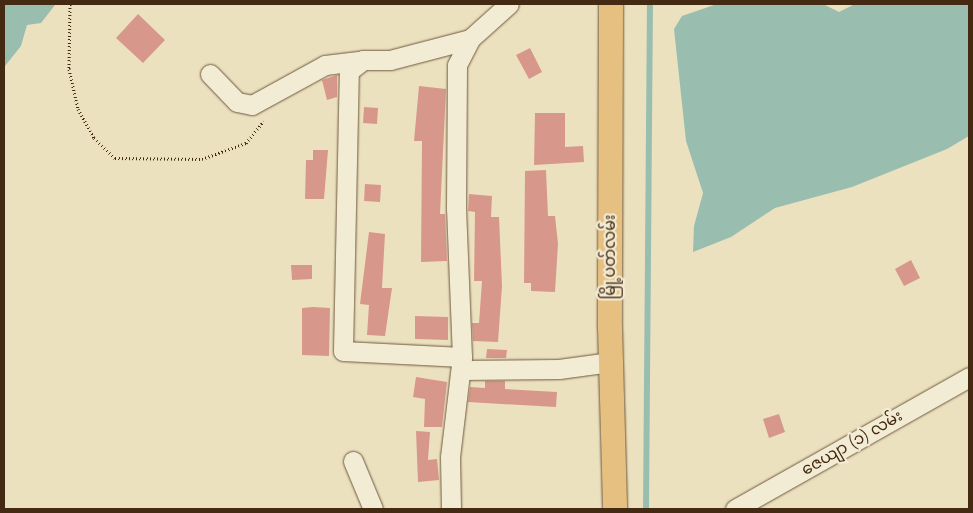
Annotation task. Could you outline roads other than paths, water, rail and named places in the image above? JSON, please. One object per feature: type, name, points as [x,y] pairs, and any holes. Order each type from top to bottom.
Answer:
[{"type":"main road","name":"မြို့ပတ်လမ်း","points":[[611,4],[611,362],[615,509]]},
{"type":"street","points":[[451,509],[450,457],[462,364],[456,208],[457,65],[470,39],[509,4]]},
{"type":"street","points":[[210,74],[237,102],[252,105],[289,81],[325,65],[364,60],[390,60],[470,39]]},
{"type":"street","points":[[364,60],[349,72],[343,351],[462,364],[559,370],[611,362]]},
{"type":"street","name":"ဇေယျာ (၁) လမ်း","points":[[736,509],[969,377]]},
{"type":"street","points":[[353,461],[373,509]]},
{"type":"waterway","points":[[646,509],[650,4]]}]
